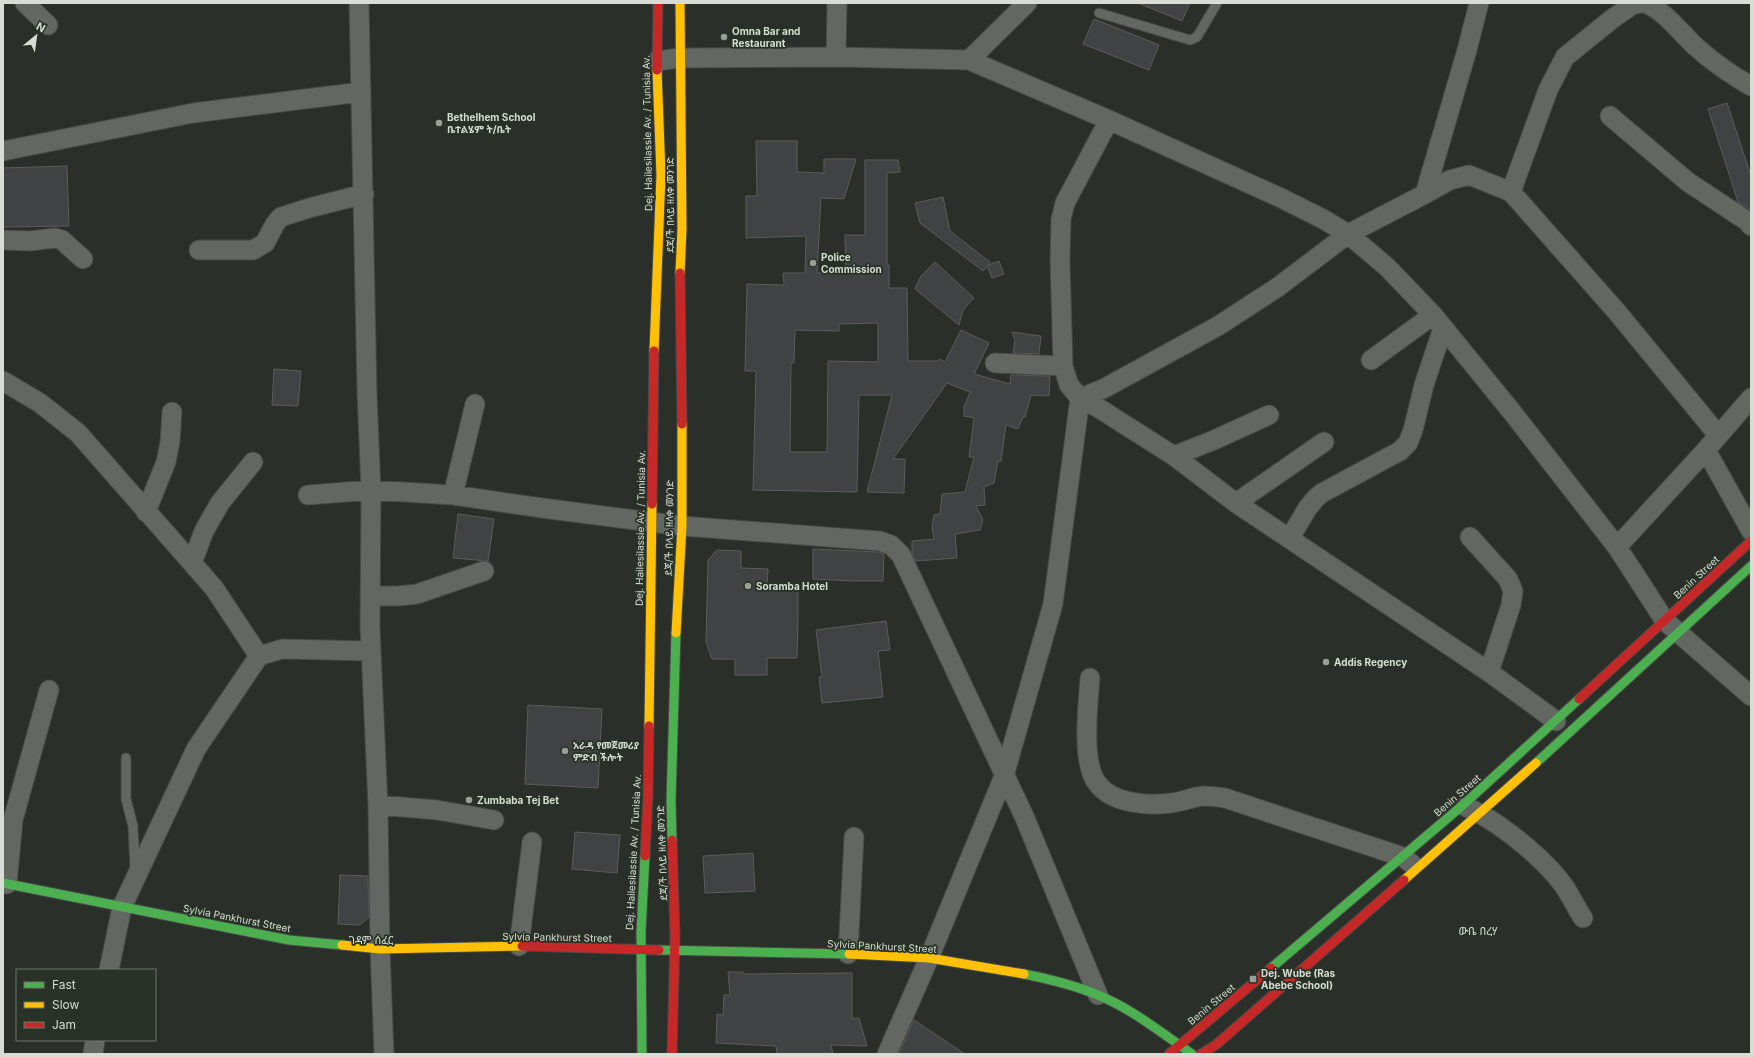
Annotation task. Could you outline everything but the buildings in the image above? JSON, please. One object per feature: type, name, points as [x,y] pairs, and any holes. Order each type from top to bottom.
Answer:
[{"type":"main road","name":"Dej. Hailesilassie Av. / Tunisia Av.","points":[[642,1054],[640,949],[648,796],[653,392],[661,175],[657,61],[658,3]]},
{"type":"main road","name":"ደጃ/ች በላይ ዘለቀ መንገድ","points":[[672,1054],[675,952],[671,793],[674,658],[682,526],[683,394],[680,270],[682,229],[679,58],[680,3]]},
{"type":"main road","name":"Benin Street","points":[[1201,1054],[1217,1044],[1410,863],[1463,806],[1751,541]]},
{"type":"main road","name":"Benin Street","points":[[1168,1054],[1410,863],[1481,813],[1679,634],[1751,566]]},
{"type":"main road","name":"Sylvia Pankhurst Street","points":[[5,883],[289,940],[380,949],[520,946],[640,949],[675,952],[848,954],[930,958],[999,969],[1048,979],[1098,995],[1129,1011],[1180,1044],[1192,1054]]},
{"type":"street","points":[[24,3],[48,25]]},
{"type":"street","points":[[359,3],[364,194],[366,385],[372,490],[370,596],[371,651],[378,805],[380,949],[384,1054]]},
{"type":"street","points":[[836,56],[837,3]]},
{"type":"street","points":[[969,60],[1027,3]]},
{"type":"street","points":[[1425,194],[1468,50],[1479,3]]},
{"type":"street","points":[[1511,192],[1548,90],[1565,57],[1612,19],[1632,5],[1640,3]]},
{"type":"street","points":[[1646,3],[1655,7],[1697,47],[1732,76],[1751,86]]},
{"type":"street","points":[[657,61],[679,58],[836,56],[969,60],[1109,120],[1281,198],[1323,219],[1348,234],[1386,267],[1438,321],[1512,412],[1616,547],[1665,621],[1751,696]]},
{"type":"street","points":[[3,151],[193,114],[361,92]]},
{"type":"street","points":[[1610,116],[1688,182],[1747,221],[1751,226]]},
{"type":"street","points":[[1109,120],[1065,203],[1061,219],[1060,260],[1063,366],[1069,385],[1080,398],[1097,407],[1174,456],[1236,503],[1488,672],[1556,721]]},
{"type":"street","points":[[1080,398],[1103,389],[1218,326],[1278,287],[1348,234],[1450,180],[1469,175],[1511,192],[1617,312],[1718,434]]},
{"type":"street","points":[[199,250],[253,250],[265,243],[280,217],[364,194]]},
{"type":"street","points":[[3,240],[30,241],[55,238],[62,240],[83,258]]},
{"type":"street","points":[[1371,360],[1438,321]]},
{"type":"street","points":[[1290,538],[1307,509],[1319,495],[1400,451],[1408,443],[1438,321]]},
{"type":"street","points":[[995,363],[1063,366]]},
{"type":"street","points":[[3,381],[40,403],[78,433],[214,588],[259,656]]},
{"type":"street","points":[[887,1054],[930,958],[1004,776],[1053,604],[1080,398]]},
{"type":"street","points":[[1616,547],[1706,450],[1718,434],[1751,398]]},
{"type":"street","points":[[453,494],[475,404]]},
{"type":"street","points":[[146,512],[166,462],[170,442],[172,412]]},
{"type":"street","points":[[1174,456],[1269,415]]},
{"type":"street","points":[[1236,503],[1324,442]]},
{"type":"street","points":[[1706,450],[1751,531]]},
{"type":"street","points":[[192,564],[204,531],[220,503],[253,462]]},
{"type":"street","points":[[308,495],[372,490],[453,494],[542,508],[682,526],[880,542],[891,545],[901,555],[1024,816],[1098,995]]},
{"type":"street","points":[[1470,537],[1508,579],[1513,591],[1511,605],[1488,672]]},
{"type":"street","points":[[370,596],[417,594],[484,571]]},
{"type":"street","points":[[109,969],[122,907],[196,749],[259,656],[282,650],[371,651]]},
{"type":"street","points":[[1090,678],[1087,748],[1091,768],[1097,784],[1115,798],[1143,804],[1172,803],[1203,796],[1225,798],[1410,863]]},
{"type":"street","points":[[5,883],[13,820],[49,690]]},
{"type":"street","points":[[378,805],[437,810],[494,820]]},
{"type":"street","points":[[1463,806],[1481,813],[1538,856],[1563,886],[1583,918]]},
{"type":"street","points":[[848,954],[854,837]]},
{"type":"street","points":[[520,946],[532,842]]},
{"type":"street","points":[[93,1054],[95,1041]]},
{"type":"lane","points":[[1099,13],[1190,40],[1197,37],[1216,3]]},
{"type":"lane","points":[[126,758],[126,798],[133,826],[135,877]]},
{"type":"traffic: fast","points":[[1536,763],[1751,566]]},
{"type":"traffic: fast","points":[[672,840],[671,801],[676,633]]},
{"type":"traffic: fast","points":[[1271,968],[1463,805],[1579,699]]},
{"type":"traffic: fast","points":[[642,1054],[641,932],[645,856]]},
{"type":"traffic: fast","points":[[3,883],[289,940],[342,945]]},
{"type":"traffic: fast","points":[[659,950],[849,954]]},
{"type":"traffic: fast","points":[[1024,974],[1071,985],[1111,1001],[1146,1022],[1192,1054]]},
{"type":"traffic: slow","points":[[680,3],[682,229],[680,273]]},
{"type":"traffic: slow","points":[[654,351],[661,175],[657,70]]},
{"type":"traffic: slow","points":[[676,633],[682,526],[682,424]]},
{"type":"traffic: slow","points":[[649,726],[652,504]]},
{"type":"traffic: slow","points":[[1404,880],[1536,763]]},
{"type":"traffic: slow","points":[[342,945],[380,949],[522,946]]},
{"type":"traffic: slow","points":[[849,954],[929,958],[1024,974]]},
{"type":"traffic: jam","points":[[657,70],[658,3]]},
{"type":"traffic: jam","points":[[680,273],[682,424]]},
{"type":"traffic: jam","points":[[652,504],[654,351]]},
{"type":"traffic: jam","points":[[1579,699],[1751,541]]},
{"type":"traffic: jam","points":[[645,856],[649,726]]},
{"type":"traffic: jam","points":[[672,840],[675,935],[672,1054]]},
{"type":"traffic: jam","points":[[1201,1054],[1217,1044],[1404,880]]},
{"type":"traffic: jam","points":[[522,946],[659,950]]},
{"type":"traffic: jam","points":[[1169,1054],[1271,968]]},
{"type":"place","name":"Omna Bar and Restaurant","points":[[724,37]]},
{"type":"place","name":"Bethelhem School ቤተልሄም ት/ቤት","points":[[439,123]]},
{"type":"place","name":"Police Commission","points":[[813,263]]},
{"type":"place","name":"Soramba Hotel","points":[[748,586]]},
{"type":"place","name":"Addis Regency","points":[[1326,662]]},
{"type":"place","name":"አራዳ የመጀመሪያ ምድብ ችሎት","points":[[565,751]]},
{"type":"place","name":"Zumbaba Tej Bet","points":[[469,800]]},
{"type":"place","name":"Dej. Wube (Ras Abebe School)","points":[[1253,979]]},
{"type":"district","name":"ውቤ በረሃ","points":[[1478,931]]},
{"type":"district","name":"ገዳም ሰፈር","points":[[371,940]]}]
